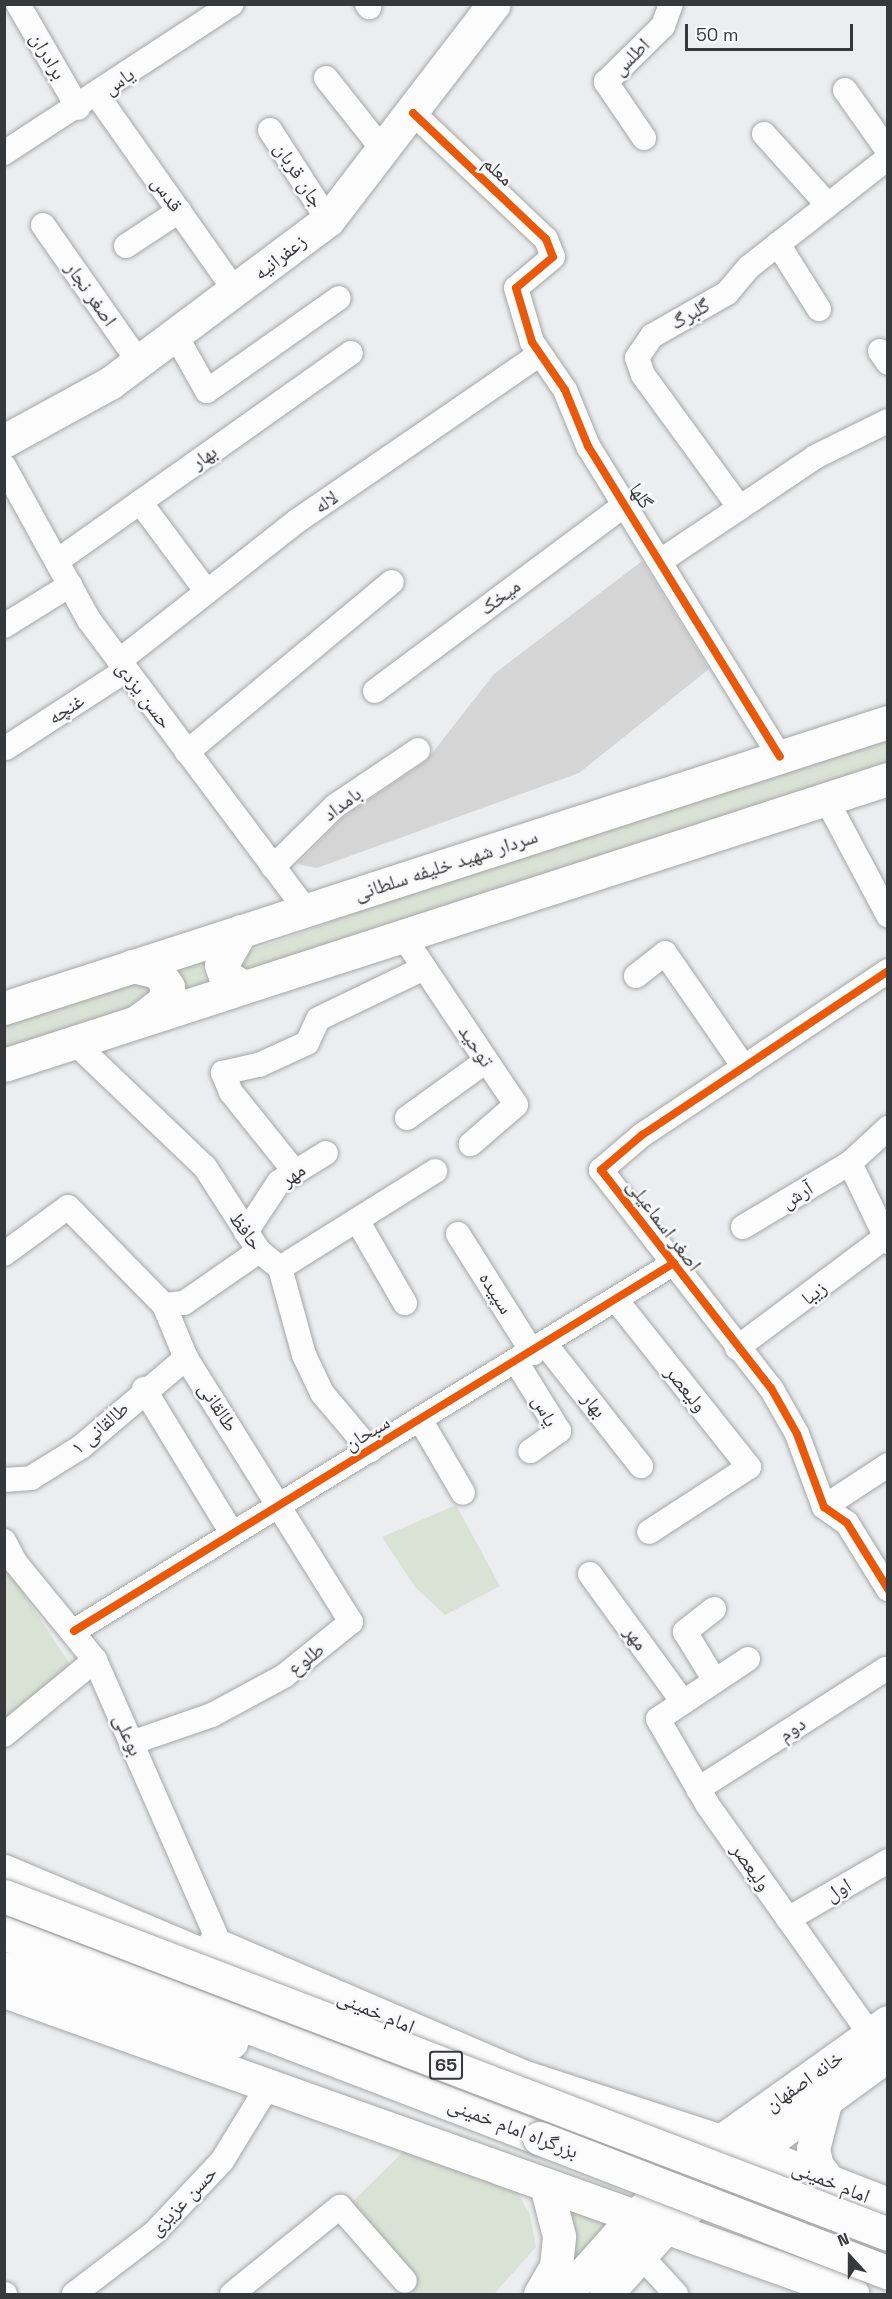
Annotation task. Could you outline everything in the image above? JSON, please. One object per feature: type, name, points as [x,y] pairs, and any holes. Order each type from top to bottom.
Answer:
[{"type":"main road","name":"زعفرانیه","points":[[4,441],[139,362],[236,292],[328,220],[413,113],[494,4]]},
{"type":"main road","name":"سردار شهید خلیفه سلطانی","points":[[4,1008],[888,722]]},
{"type":"main road","points":[[4,1065],[888,779]]},
{"type":"main road","points":[[241,931],[221,965],[225,976],[244,987]]},
{"type":"main road","points":[[132,966],[158,972],[168,987],[163,1002],[137,1021]]},
{"type":"main road","name":"امام خمینی","points":[[4,1858],[221,1947],[522,2076],[754,2152],[888,2204]]},
{"type":"main road","points":[[4,1871],[532,2099]]},
{"type":"main road","name":"بزرگراه امام خمینی","points":[[4,1896],[888,2234]]},
{"type":"main road","name":"بزرگراه امام خمینی","points":[[4,1933],[888,2273]]},
{"type":"main road","points":[[4,1968],[539,2138]]},
{"type":"main road","points":[[4,1991],[853,2295]]},
{"type":"main road","name":"خانه اصفهان","points":[[565,2295],[634,2217],[721,2141],[755,2116],[850,2064],[882,2037]]},
{"type":"main road","name":"خانه اصفهان","points":[[606,2295],[665,2228],[754,2152],[827,2095],[850,2064]]},
{"type":"main road","points":[[827,2095],[813,2149],[817,2166],[829,2181]]},
{"type":"main road","points":[[677,2127],[726,2126],[755,2116]]},
{"type":"main road","points":[[540,2295],[556,2266],[559,2236],[546,2185]]},
{"type":"street","name":"برادران","points":[[18,4],[88,102]]},
{"type":"street","name":"یاس","points":[[4,153],[88,102],[232,4]]},
{"type":"street","name":"اطلس","points":[[644,138],[606,82],[663,26],[671,4]]},
{"type":"street","points":[[326,78],[383,150]]},
{"type":"street","points":[[845,90],[888,151]]},
{"type":"street","name":"قدس","points":[[88,102],[179,211],[236,292]]},
{"type":"street","name":"معلم","points":[[413,113],[546,239],[553,257]]},
{"type":"street","name":"جان قربان","points":[[270,130],[328,220]]},
{"type":"street","points":[[764,134],[827,204]]},
{"type":"street","name":"گلبرگ","points":[[740,508],[643,375],[637,358],[652,336],[727,292],[778,244],[888,158]]},
{"type":"street","points":[[126,246],[179,211]]},
{"type":"street","name":"اصغر نجار","points":[[43,225],[139,362]]},
{"type":"street","points":[[778,244],[819,309]]},
{"type":"street","name":"گلها","points":[[553,257],[516,288],[517,306],[540,354],[626,504],[780,757]]},
{"type":"street","points":[[176,336],[207,391],[339,298]]},
{"type":"street","name":"بهار","points":[[57,561],[351,353]]},
{"type":"street","name":"لاله","points":[[123,665],[207,592],[297,521],[540,354]]},
{"type":"street","points":[[662,560],[815,457],[888,421]]},
{"type":"street","name":"حسن یزدی","points":[[4,466],[70,585],[123,665],[306,910]]},
{"type":"street","points":[[140,502],[207,592]]},
{"type":"street","name":"میخک","points":[[375,691],[626,504]]},
{"type":"street","points":[[187,752],[392,582]]},
{"type":"street","points":[[4,626],[70,585]]},
{"type":"street","name":"غنچه","points":[[6,748],[123,665]]},
{"type":"street","name":"بامداد","points":[[273,867],[335,806],[418,750]]},
{"type":"street","points":[[826,799],[888,915]]},
{"type":"street","name":"توحید","points":[[403,936],[516,1105],[471,1144]]},
{"type":"street","points":[[636,976],[665,953],[744,1067]]},
{"type":"street","points":[[295,1172],[231,1092],[223,1073],[259,1065],[307,1042],[318,1019],[424,968]]},
{"type":"street","name":"اصغر اسماعیلی","points":[[824,1507],[797,1434],[771,1388],[737,1348],[601,1170],[642,1135],[888,971]]},
{"type":"street","name":"حافظ","points":[[74,1042],[205,1167],[252,1242],[280,1269]]},
{"type":"street","points":[[407,1118],[486,1061]]},
{"type":"street","name":"آرش","points":[[743,1227],[850,1163],[888,1128]]},
{"type":"street","name":"مهر","points":[[252,1242],[279,1182],[326,1153]]},
{"type":"street","points":[[850,1163],[886,1238]]},
{"type":"street","points":[[370,1450],[322,1393],[304,1355],[280,1269],[435,1171]]},
{"type":"street","name":"طالقانی","points":[[4,1254],[68,1207],[164,1305],[186,1358],[280,1504]]},
{"type":"street","points":[[357,1220],[405,1303]]},
{"type":"street","name":"سپیده","points":[[458,1234],[532,1353]]},
{"type":"street","name":"زیبا","points":[[737,1348],[886,1238]]},
{"type":"street","points":[[164,1305],[184,1303],[252,1242]]},
{"type":"street","name":"سبحان","points":[[74,1630],[421,1421],[617,1301],[674,1263]]},
{"type":"street","name":"ولیعصر","points":[[617,1301],[749,1467],[649,1532]]},
{"type":"street","name":"یاس","points":[[530,1451],[559,1431],[532,1353]]},
{"type":"street","name":"بهار","points":[[532,1353],[641,1466]]},
{"type":"street","name":"طالقانی ۱","points":[[4,1480],[31,1478],[81,1447],[144,1389],[186,1358]]},
{"type":"street","points":[[144,1389],[232,1533]]},
{"type":"street","points":[[421,1421],[463,1493]]},
{"type":"street","points":[[885,1580],[848,1523],[824,1507],[888,1465]]},
{"type":"street","name":"طلوع","points":[[131,1743],[212,1715],[284,1676],[351,1623],[280,1504]]},
{"type":"street","name":"بوعلی","points":[[4,1541],[50,1607],[74,1630],[95,1660],[221,1947]]},
{"type":"street","name":"مهر","points":[[590,1574],[683,1702]]},
{"type":"street","points":[[714,1609],[685,1632],[714,1681]]},
{"type":"street","points":[[683,1702],[748,1659]]},
{"type":"street","points":[[4,1735],[95,1660]]},
{"type":"street","name":"دوم","points":[[698,1789],[886,1669]]},
{"type":"street","name":"ولیعصر","points":[[683,1702],[658,1719],[698,1789],[788,1920],[882,2037]]},
{"type":"street","name":"اول","points":[[788,1920],[888,1860]]},
{"type":"street","name":"حسن عزیزی","points":[[74,2295],[154,2233],[222,2161],[268,2085]]},
{"type":"street","points":[[232,2295],[340,2206],[405,2281]]},
{"type":"street","points":[[641,2256],[676,2295]]},
{"type":"shaded area","points":[[887,735],[887,769],[251,975],[236,963],[247,952],[358,912],[404,888]]},
{"type":"shaded area","points":[[211,954],[202,968],[206,980],[220,988],[171,999],[167,967]]},
{"type":"shaded area","points":[[137,977],[151,985],[151,1000],[5,1054],[4,1021]]},
{"type":"shaded area","points":[[456,1505],[500,1586],[445,1615],[415,1587],[382,1537]]},
{"type":"shaded area","points":[[7,1568],[71,1666],[4,1721],[4,1570]]},
{"type":"shaded area","points":[[409,2146],[514,2186],[530,2215],[536,2247],[494,2294],[414,2294],[351,2203]]},
{"type":"shaded area","points":[[563,2200],[615,2222],[564,2273]]},
{"type":"building","points":[[642,561],[709,669],[579,773],[317,868],[297,864],[344,817],[426,761],[494,674]]},
{"type":"cycle path","points":[[413,113],[546,239],[553,257],[516,288],[532,342],[565,390],[588,446],[780,757]]},
{"type":"cycle path","points":[[888,971],[642,1135],[601,1170],[771,1388],[797,1434],[824,1507],[847,1523],[888,1589]]},
{"type":"cycle path","points":[[74,1631],[674,1263]]}]
